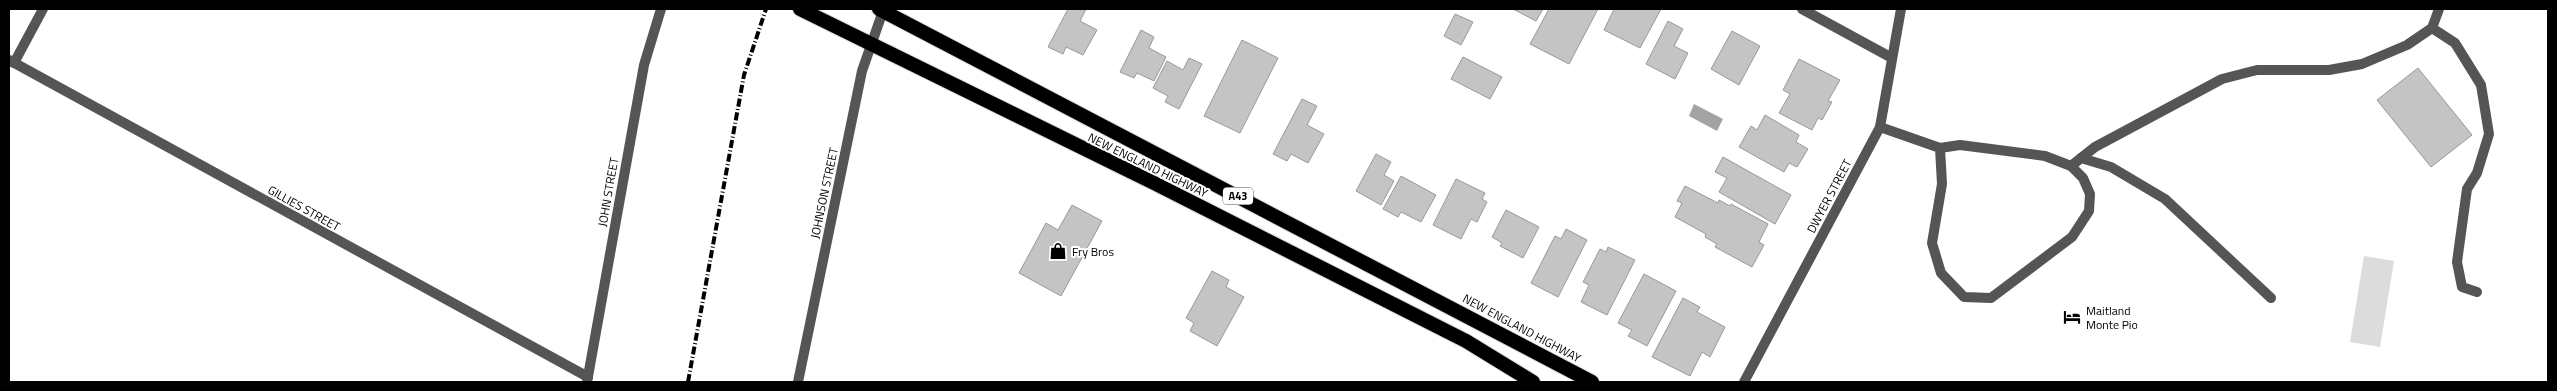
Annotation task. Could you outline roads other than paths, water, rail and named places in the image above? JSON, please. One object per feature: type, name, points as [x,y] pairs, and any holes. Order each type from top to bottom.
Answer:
[{"type":"highway","name":"NEW ENGLAND HIGHWAY","points":[[800,9],[1154,183],[1457,337],[1533,382]]},
{"type":"highway","name":"NEW ENGLAND HIGHWAY","points":[[881,10],[1592,382]]},
{"type":"street","points":[[11,61],[43,9]]},
{"type":"street","name":"JOHN STREET","points":[[587,380],[644,65],[661,9]]},
{"type":"street","points":[[1802,9],[1892,58]]},
{"type":"street","name":"DWYER STREET","points":[[1744,382],[1880,127],[1901,9]]},
{"type":"street","points":[[2071,166],[2095,147],[2222,79],[2257,70],[2329,70],[2362,64],[2407,45],[2432,28],[2439,9]]},
{"type":"street","name":"JOHNSON STREET","points":[[798,382],[862,71],[872,45],[881,10]]},
{"type":"street","points":[[2432,28],[2455,44],[2481,85],[2489,134],[2477,173],[2467,189],[2457,262],[2462,288],[2477,292]]},
{"type":"street","name":"GILLIES STREET","points":[[11,61],[587,380]]},
{"type":"street","points":[[1880,127],[1940,148],[1960,145],[2045,156],[2071,166],[2084,178],[2090,194],[2089,212],[2072,237],[1991,298],[1964,297],[1941,273],[1932,243],[1942,184],[1940,148]]},
{"type":"street","points":[[2081,158],[2112,167],[2165,199],[2272,298]]},
{"type":"railway","points":[[688,382],[744,75],[766,9]]},
{"type":"place","name":"Fry Bros","points":[[1058,251]]},
{"type":"place","name":"Maitland Monte Pio","points":[[2072,317]]}]
